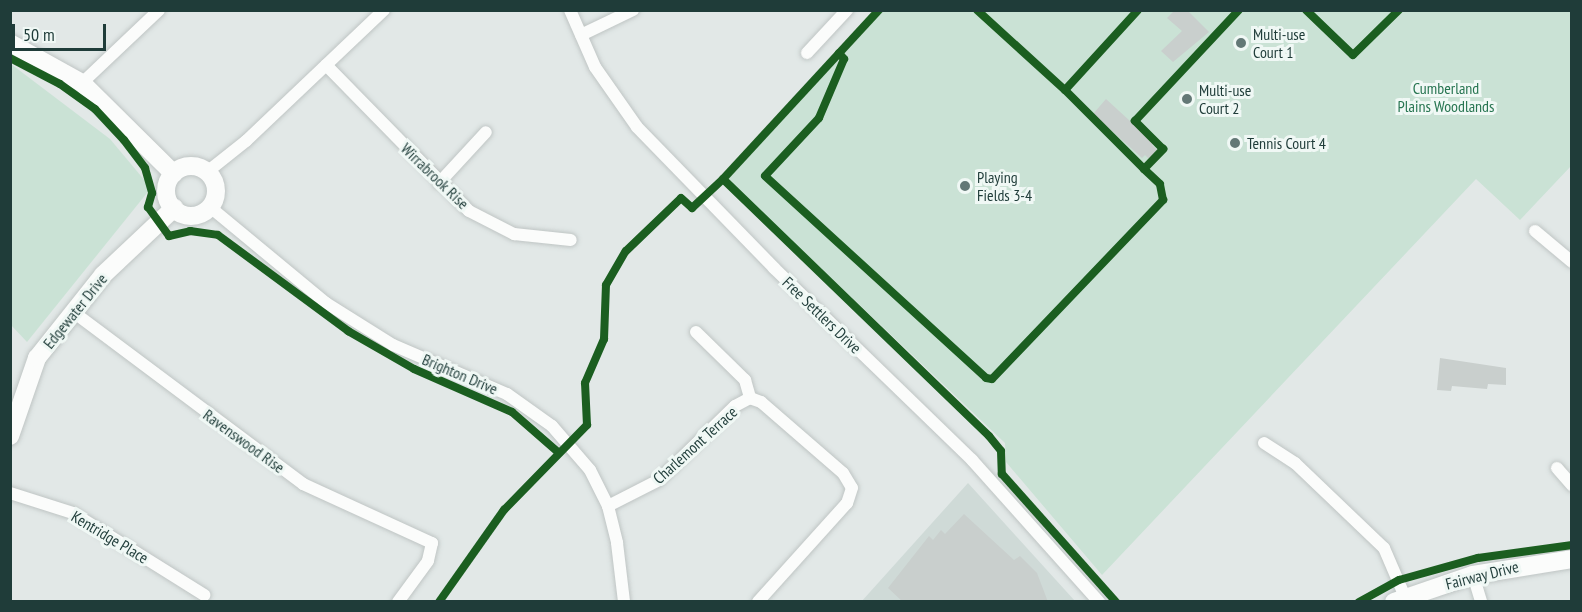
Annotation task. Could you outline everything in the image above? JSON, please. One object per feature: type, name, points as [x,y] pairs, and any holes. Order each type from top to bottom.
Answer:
[{"type":"street","points":[[82,83],[159,10]]},
{"type":"street","points":[[207,172],[384,10]]},
{"type":"street","name":"Free Settlers Drive","points":[[570,10],[595,67],[650,141],[774,268],[972,460],[1100,602]]},
{"type":"street","points":[[581,35],[633,10]]},
{"type":"street","points":[[807,52],[847,10]]},
{"type":"street","points":[[10,43],[82,83],[174,174]]},
{"type":"street","name":"Wirrabrook Rise","points":[[326,64],[439,183],[470,211],[514,234],[571,240]]},
{"type":"street","points":[[439,183],[486,132]]},
{"type":"street","points":[[186,166],[207,172],[216,189],[210,207],[192,216],[174,208],[167,187],[174,174],[186,166]]},
{"type":"street","name":"Brighton Drive","points":[[210,207],[279,268],[383,339],[507,394],[537,413],[579,454],[608,506],[617,543],[624,602]]},
{"type":"street","name":"Edgewater Drive","points":[[10,436],[13,413],[37,358],[72,310],[103,275],[174,208]]},
{"type":"street","points":[[1535,231],[1572,262]]},
{"type":"street","name":"Ravenswood Rise","points":[[72,310],[303,484],[432,543],[423,570],[398,602]]},
{"type":"street","points":[[696,332],[745,380],[750,398]]},
{"type":"street","name":"Charlemont Terrace","points":[[608,506],[659,480],[735,406],[750,398],[761,402],[843,473],[852,488],[847,503],[758,602]]},
{"type":"street","points":[[1264,443],[1295,463],[1384,548],[1400,599]]},
{"type":"street","points":[[1557,468],[1572,485]]},
{"type":"street","name":"Kentridge Place","points":[[10,493],[73,513],[204,595]]},
{"type":"street","name":"Fairway Drive","points":[[1400,599],[1473,575],[1572,559]]},
{"type":"street","points":[[1473,575],[1481,602]]},
{"type":"shaded area","points":[[968,483],[1075,601],[861,602]]},
{"type":"green space","name":"Cumberland Plains Woodlands","points":[[881,11],[1571,11],[1571,166],[1520,220],[1476,179],[1102,575],[1006,462],[1005,443],[726,178]]},
{"type":"green space","points":[[11,64],[110,139],[151,188],[27,342],[11,325]]},
{"type":"building","points":[[1175,10],[1187,10],[1209,32],[1173,62],[1161,51],[1182,31],[1167,18]]},
{"type":"building","points":[[1106,99],[1154,143],[1152,145],[1157,150],[1149,159],[1145,155],[1142,158],[1093,114]]},
{"type":"building","points":[[1440,358],[1506,368],[1506,385],[1488,384],[1487,389],[1452,386],[1451,391],[1437,390]]},
{"type":"building","points":[[964,514],[1014,560],[1020,556],[1037,573],[1048,602],[903,602],[888,588],[929,536],[933,540],[941,530],[945,534]]},
{"type":"cycle path","points":[[439,602],[504,510],[587,425],[585,383],[604,339],[606,285],[626,251],[681,198],[692,208],[723,179],[879,10]]},
{"type":"cycle path","points":[[977,10],[1065,90],[1138,10]]},
{"type":"cycle path","points":[[839,53],[844,59],[819,118],[765,176],[986,378],[992,379],[1163,200],[1160,184],[1144,169],[1163,149],[1135,121],[1239,10]]},
{"type":"cycle path","points":[[1306,10],[1353,55],[1399,10]]},
{"type":"cycle path","points":[[10,58],[60,84],[95,109],[124,140],[145,168],[152,193],[148,207],[169,236],[190,231],[218,235],[348,331],[414,369],[512,412],[559,453]]},
{"type":"cycle path","points":[[1065,90],[1144,169]]},
{"type":"cycle path","points":[[723,179],[989,436],[1001,451],[1002,474],[1116,602]]},
{"type":"cycle path","points":[[1359,602],[1399,580],[1478,558],[1572,545]]},
{"type":"place","name":"Multi-use Court 1","points":[[1241,43]]},
{"type":"place","name":"Multi-use Court 2","points":[[1187,99]]},
{"type":"place","name":"Tennis Court 4","points":[[1235,143]]},
{"type":"place","name":"Playing Fields 3-4","points":[[965,186]]}]
